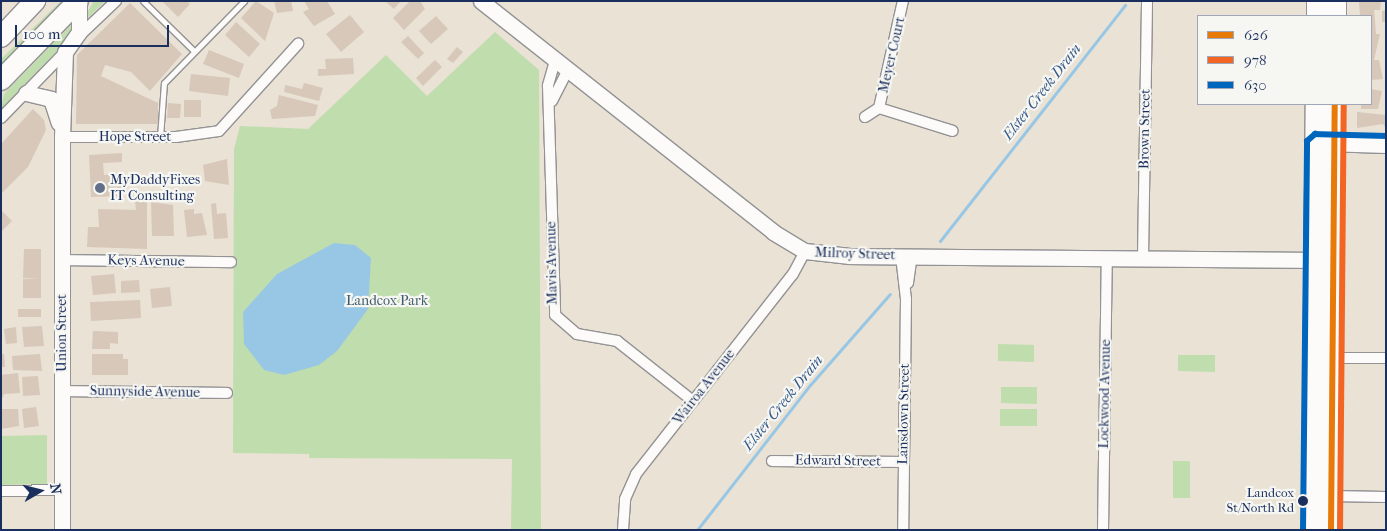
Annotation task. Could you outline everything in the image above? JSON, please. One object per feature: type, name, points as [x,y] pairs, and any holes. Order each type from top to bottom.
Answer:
[{"type":"highway","points":[[1,37],[35,1]]},
{"type":"highway","points":[[1,80],[78,1]]},
{"type":"highway","points":[[1317,1],[1317,15]]},
{"type":"highway","points":[[1336,1],[1336,15]]},
{"type":"highway","points":[[1312,530],[1322,427],[1332,358],[1325,143],[1316,105]]},
{"type":"highway","points":[[1331,530],[1331,496],[1322,427],[1314,260],[1325,143],[1335,105]]},
{"type":"street","points":[[62,137],[70,46],[81,21],[78,1]]},
{"type":"street","points":[[1,118],[116,1]]},
{"type":"street","name":"Milroy Street","points":[[481,1],[773,232],[805,251],[906,256],[1314,260]]},
{"type":"street","name":"Meyer Court","points":[[865,118],[878,108],[904,1]]},
{"type":"street","name":"Brown Street","points":[[1143,258],[1147,1]]},
{"type":"street","name":"Hope Street","points":[[62,137],[160,138],[209,134],[231,121],[298,44]]},
{"type":"street","name":"Mavis Avenue","points":[[555,61],[549,72],[555,316],[577,334],[617,341],[693,401]]},
{"type":"street","name":"Mavis Avenue","points":[[551,102],[568,71]]},
{"type":"street","points":[[26,93],[51,98],[62,137]]},
{"type":"street","name":"Meyer Court","points":[[878,108],[953,130]]},
{"type":"street","name":"Union Street","points":[[62,137],[62,530]]},
{"type":"street","points":[[1325,143],[1386,145]]},
{"type":"street","name":"Wairoa Avenue","points":[[623,530],[625,499],[636,474],[793,274],[805,251]]},
{"type":"street","name":"Lansdown Street","points":[[903,530],[906,256]]},
{"type":"street","name":"Lockwood Avenue","points":[[1103,530],[1107,258]]},
{"type":"street","name":"Keys Avenue","points":[[62,260],[231,262]]},
{"type":"street","points":[[1332,358],[1386,358]]},
{"type":"street","name":"Sunnyside Avenue","points":[[62,391],[227,393]]},
{"type":"street","name":"Edward Street","points":[[772,460],[904,462]]},
{"type":"street","points":[[1,491],[62,490]]},
{"type":"street","points":[[1331,496],[1386,497]]},
{"type":"lane","points":[[142,1],[194,51]]},
{"type":"lane","points":[[160,138],[164,83],[244,1]]},
{"type":"green space","points":[[94,1],[105,1],[86,20],[88,11]]},
{"type":"green space","points":[[61,3],[1,66],[1,59]]},
{"type":"green space","points":[[72,24],[72,35],[1,109],[4,94]]},
{"type":"green space","name":"Landcox Park","points":[[495,32],[539,70],[541,530],[511,530],[512,459],[309,458],[309,454],[233,453],[234,149],[240,126],[308,129],[386,55],[427,96]]},
{"type":"green space","points":[[998,344],[1034,345],[1034,362],[998,361]]},
{"type":"green space","points":[[1178,355],[1215,355],[1215,372],[1178,371]]},
{"type":"green space","points":[[1001,387],[1037,387],[1037,404],[1001,403]]},
{"type":"green space","points":[[1000,409],[1037,409],[1037,426],[1000,426]]},
{"type":"green space","points":[[47,435],[47,484],[1,485],[1,436]]},
{"type":"green space","points":[[1173,461],[1190,461],[1190,498],[1173,498]]},
{"type":"water","points":[[334,243],[355,245],[371,258],[368,309],[337,351],[319,365],[284,375],[264,370],[244,344],[243,312],[277,274]]},
{"type":"building","points":[[162,1],[187,1],[190,4],[178,17]]},
{"type":"building","points":[[256,1],[274,13],[265,41],[241,18]]},
{"type":"building","points":[[274,1],[291,1],[293,11],[277,13]]},
{"type":"building","points":[[304,1],[327,1],[335,14],[314,26],[303,12],[309,9]]},
{"type":"building","points":[[385,1],[401,1],[394,9]]},
{"type":"building","points":[[410,1],[420,1],[425,9],[404,30],[393,18]]},
{"type":"building","points":[[1359,1],[1381,1],[1380,10],[1374,10],[1376,34],[1380,34],[1374,60],[1379,60],[1383,79],[1372,80],[1372,15],[1360,15]]},
{"type":"building","points":[[130,3],[182,54],[150,91],[131,72],[105,65],[101,76],[158,103],[158,124],[76,124],[77,55]]},
{"type":"building","points":[[1386,10],[1386,22],[1382,22],[1382,11]]},
{"type":"building","points":[[350,15],[364,32],[341,52],[326,34]]},
{"type":"building","points":[[436,16],[448,29],[431,44],[419,31]]},
{"type":"building","points":[[236,22],[260,44],[249,57],[225,35]]},
{"type":"building","points":[[408,36],[424,53],[418,59],[401,42]]},
{"type":"building","points":[[457,47],[463,52],[453,63],[447,59]]},
{"type":"building","points":[[209,50],[244,64],[239,78],[203,64]]},
{"type":"building","points":[[353,58],[354,74],[318,76],[318,69],[326,69],[325,59]]},
{"type":"building","points":[[435,60],[442,67],[423,86],[416,78]]},
{"type":"building","points":[[191,74],[230,78],[228,96],[189,91]]},
{"type":"building","points":[[304,83],[323,88],[319,101],[284,92],[285,85],[302,89]]},
{"type":"building","points":[[1372,89],[1382,91],[1378,109],[1361,109],[1361,105],[1372,105]]},
{"type":"building","points":[[279,95],[318,105],[315,116],[272,119],[270,110],[277,106]]},
{"type":"building","points":[[184,100],[201,100],[201,117],[184,117]]},
{"type":"building","points":[[168,103],[181,104],[180,118],[167,118]]},
{"type":"building","points":[[33,109],[44,120],[46,130],[28,167],[1,194],[1,144]]},
{"type":"building","points":[[1357,112],[1386,115],[1386,128],[1383,124],[1357,128]]},
{"type":"building","points":[[122,153],[122,162],[103,163],[104,175],[122,174],[123,196],[91,197],[89,155]]},
{"type":"building","points":[[227,159],[229,185],[205,181],[203,165]]},
{"type":"building","points":[[135,201],[147,202],[147,249],[87,247],[88,227],[99,227],[98,209],[136,210]]},
{"type":"building","points":[[151,202],[173,205],[174,236],[152,236]]},
{"type":"building","points":[[216,203],[217,214],[226,213],[228,238],[214,239],[211,204]]},
{"type":"building","points":[[194,209],[194,214],[202,213],[207,235],[187,237],[184,210]]},
{"type":"building","points":[[1,210],[12,221],[1,232]]},
{"type":"building","points":[[24,249],[41,249],[41,298],[23,298],[23,279],[39,279],[23,278]]},
{"type":"building","points":[[114,274],[116,293],[93,295],[91,276]]},
{"type":"building","points":[[139,280],[140,292],[121,293],[121,281]]},
{"type":"building","points":[[170,287],[172,306],[152,308],[150,289]]},
{"type":"building","points":[[140,300],[141,318],[91,321],[90,302]]},
{"type":"building","points":[[18,309],[41,309],[41,317],[18,317]]},
{"type":"building","points":[[42,326],[44,346],[24,347],[22,327]]},
{"type":"building","points":[[16,327],[17,343],[6,344],[4,329]]},
{"type":"building","points":[[93,331],[118,332],[118,344],[110,343],[110,349],[92,349]]},
{"type":"building","points":[[1,354],[4,354],[5,367],[1,367]]},
{"type":"building","points":[[40,354],[42,371],[13,370],[12,356]]},
{"type":"building","points":[[92,354],[123,354],[123,359],[128,359],[128,375],[92,375]]},
{"type":"building","points":[[18,373],[20,393],[4,394],[1,401],[1,375]]},
{"type":"building","points":[[38,376],[40,395],[23,396],[22,377]]},
{"type":"building","points":[[36,407],[39,426],[24,428],[22,409]]},
{"type":"building","points":[[1,409],[18,409],[19,426],[1,429]]},
{"type":"waterway","name":"Elster Creek Drain","points":[[940,241],[1125,5]]},
{"type":"waterway","name":"Elster Creek Drain","points":[[697,530],[810,385],[890,294]]},
{"type":"transit line","name":"626","points":[[1331,530],[1335,105]]},
{"type":"transit line","name":"978","points":[[1340,530],[1344,105]]},
{"type":"transit line","name":"630","points":[[1303,530],[1307,141],[1315,134],[1386,136]]},
{"type":"place","name":"MyDaddyFixes IT Consulting","points":[[100,188]]},
{"type":"place","name":"Landcox St/North Rd","points":[[1303,501]]}]
